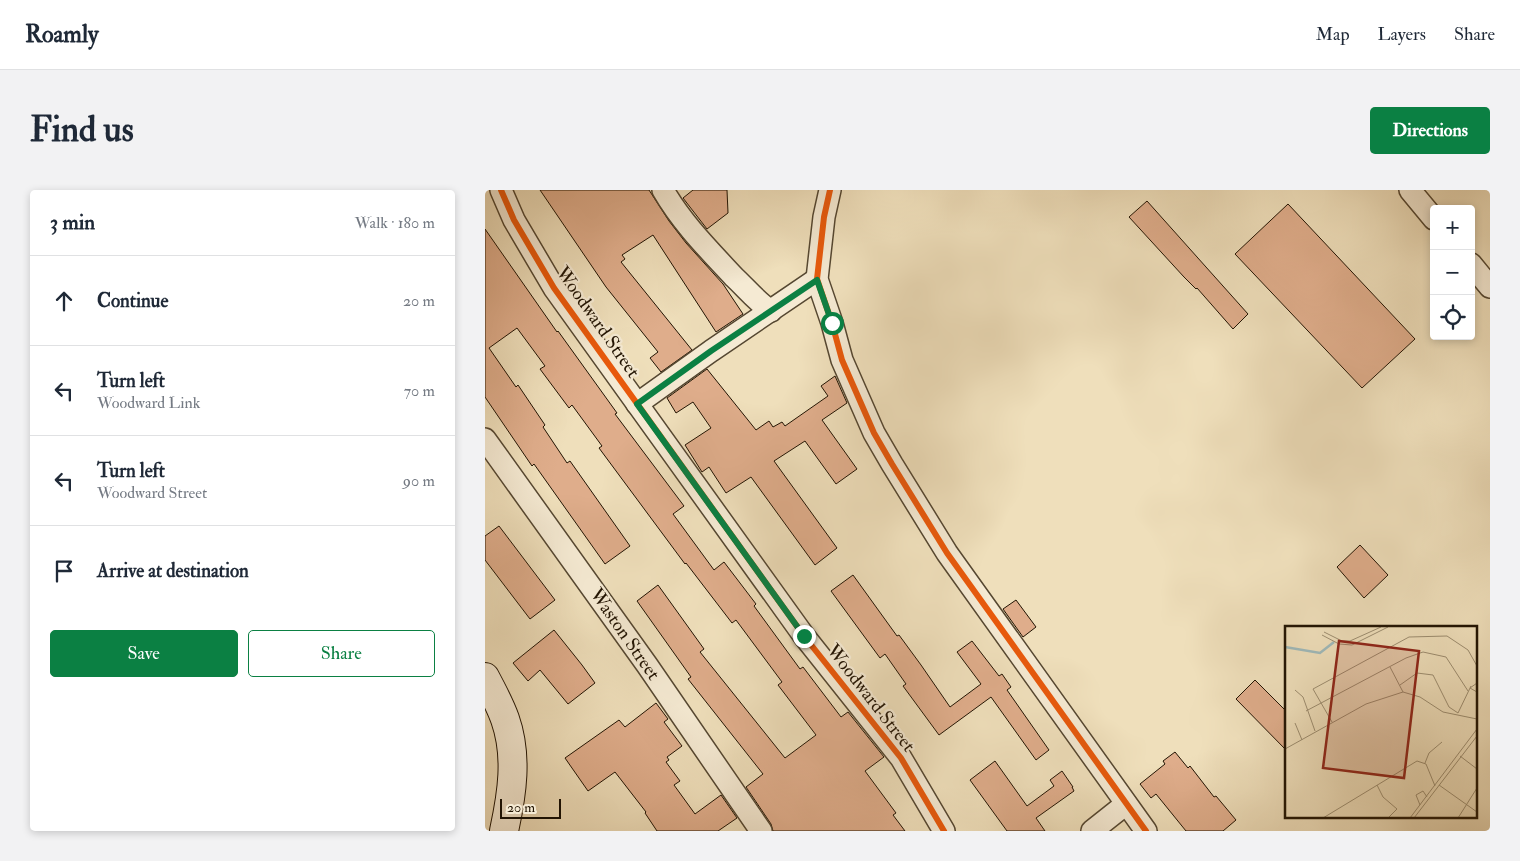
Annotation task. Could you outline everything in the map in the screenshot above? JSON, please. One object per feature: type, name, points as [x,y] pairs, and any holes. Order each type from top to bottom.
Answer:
[{"type":"main road","points":[[485,677],[505,719],[511,745],[514,771],[504,831]]},
{"type":"street","name":"Woodward Street","points":[[501,190],[514,220],[554,288],[804,636],[901,758],[943,831]]},
{"type":"street","points":[[663,190],[697,239],[771,311]]},
{"type":"street","points":[[830,190],[824,217],[817,280],[842,360],[871,425],[891,464],[947,553],[1146,831]]},
{"type":"street","points":[[1410,190],[1430,214]]},
{"type":"street","points":[[1475,269],[1490,287]]},
{"type":"street","points":[[637,404],[711,351],[817,280]]},
{"type":"street","name":"Waston Street","points":[[485,439],[647,665],[761,831]]},
{"type":"street","points":[[1091,831],[1126,804]]},
{"type":"building","points":[[540,190],[649,190],[669,221],[723,284],[743,314],[716,332],[653,235],[622,255],[625,259],[621,262],[692,350],[661,372],[650,358],[658,352],[606,287]]},
{"type":"building","points":[[693,190],[727,190],[728,213],[707,229],[683,198]]},
{"type":"building","points":[[1147,201],[1248,314],[1233,329],[1197,288],[1184,277],[1129,217]]},
{"type":"building","points":[[1288,204],[1415,339],[1362,388],[1235,254]]},
{"type":"building","points":[[485,229],[557,332],[617,413],[615,414],[684,506],[673,514],[714,570],[724,562],[756,604],[754,606],[800,669],[803,667],[841,717],[848,712],[884,757],[865,771],[896,813],[893,815],[905,831],[773,831],[771,824],[746,787],[763,774],[688,679],[691,677],[637,601],[658,585],[704,649],[700,652],[785,758],[816,735],[778,685],[782,682],[736,620],[732,623],[685,564],[599,448],[602,446],[572,405],[569,408],[540,369],[545,366],[517,328],[489,348],[516,387],[518,385],[545,425],[543,427],[567,463],[570,461],[630,546],[605,564],[534,464],[532,466],[485,397]]},
{"type":"building","points":[[707,369],[756,430],[769,421],[773,427],[782,422],[785,426],[828,396],[821,386],[835,376],[847,403],[822,420],[857,469],[836,484],[805,441],[774,461],[837,548],[815,565],[751,477],[726,493],[709,467],[702,472],[685,445],[711,428],[693,402],[676,413],[667,398]]},
{"type":"building","points":[[499,526],[555,600],[530,619],[485,560],[485,536]]},
{"type":"building","points":[[1360,545],[1388,575],[1364,598],[1337,567]]},
{"type":"building","points":[[853,575],[897,636],[899,635],[950,707],[981,684],[957,652],[972,641],[999,676],[1002,674],[1011,687],[1007,690],[1049,750],[1036,760],[991,697],[939,735],[903,686],[906,684],[885,654],[880,658],[831,591]]},
{"type":"building","points":[[1016,600],[1036,627],[1023,637],[1003,609]]},
{"type":"building","points":[[554,630],[595,683],[568,704],[540,670],[528,681],[513,663]]},
{"type":"building","points":[[1255,680],[1285,710],[1285,749],[1236,699]]},
{"type":"building","points":[[656,703],[668,719],[664,722],[682,746],[667,757],[669,760],[666,762],[680,781],[674,785],[695,814],[721,795],[737,818],[718,831],[657,831],[646,812],[615,772],[588,791],[565,758],[619,720],[625,727]]},
{"type":"building","points":[[1175,752],[1188,768],[1190,766],[1214,797],[1216,796],[1236,820],[1223,831],[1186,831],[1156,794],[1151,798],[1140,784],[1165,764],[1163,761]]},
{"type":"building","points":[[995,761],[1027,806],[1054,786],[1050,780],[1062,771],[1074,791],[1036,818],[1045,831],[1007,831],[970,780]]},
{"type":"cycle path","points":[[501,190],[514,220],[554,288],[804,636],[901,758],[944,831]]},
{"type":"cycle path","points":[[830,190],[824,217],[817,279],[842,360],[874,433],[947,553],[1146,831]]},
{"type":"route","points":[[804,636],[637,404],[711,351],[817,280],[832,323]]}]
